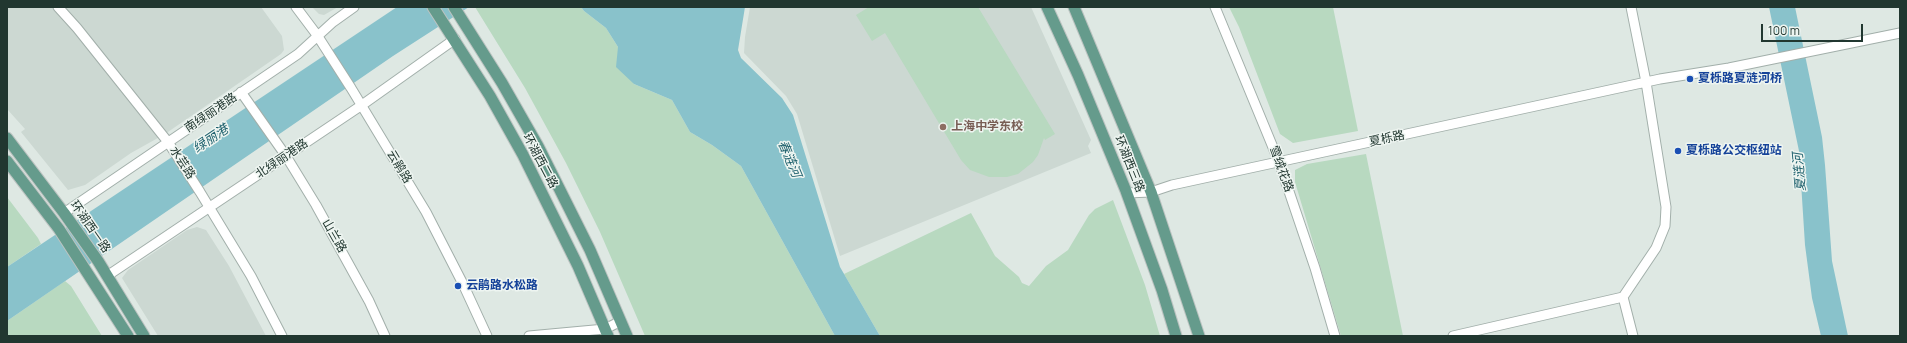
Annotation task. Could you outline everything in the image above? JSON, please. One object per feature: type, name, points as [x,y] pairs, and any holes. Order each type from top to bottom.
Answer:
[{"type":"main road","name":"环湖西二路","points":[[433,7],[455,39],[522,155],[578,266],[606,332]]},
{"type":"main road","name":"环湖西三路","points":[[1047,7],[1078,75],[1127,192],[1162,290],[1176,336]]},
{"type":"main road","name":"环湖西三路","points":[[1074,7],[1151,192],[1200,336]]},
{"type":"main road","name":"环湖西二路","points":[[457,11],[502,82],[538,146],[590,250],[627,336]]},
{"type":"main road","name":"环湖西一路","points":[[7,138],[68,217],[98,261],[144,336]]},
{"type":"main road","points":[[7,161],[59,229],[128,336]]},
{"type":"street","name":"水芸路","points":[[58,7],[77,28],[168,142],[251,276],[282,336]]},
{"type":"street","name":"云鹃路","points":[[296,7],[326,48],[426,212],[463,284],[486,336]]},
{"type":"street","name":"南绿丽港路","points":[[68,217],[168,142],[298,54],[317,35],[354,7]]},
{"type":"street","name":"雪绒花路","points":[[1215,7],[1279,162],[1335,336]]},
{"type":"street","points":[[1453,336],[1623,297],[1656,248],[1665,226],[1666,207],[1646,82],[1631,7]]},
{"type":"street","name":"夏栎路","points":[[1127,192],[1151,192],[1172,185],[1646,82],[1729,68],[1900,33]]},
{"type":"street","name":"北绿丽港路","points":[[107,276],[362,105],[455,39]]},
{"type":"street","name":"山兰路","points":[[242,92],[286,156],[344,253],[385,336]]},
{"type":"street","points":[[1623,297],[1633,336]]},
{"type":"street","points":[[529,336],[606,332],[621,321]]},
{"type":"shaded area","points":[[7,7],[261,7],[282,36],[284,50],[281,54],[165,134],[131,153],[85,185],[68,190],[21,132],[25,129],[7,109]]},
{"type":"shaded area","points":[[312,7],[338,7],[324,15],[319,14]]},
{"type":"shaded area","name":"上海中学东校","points":[[750,7],[1031,7],[1091,140],[1088,146],[1091,153],[840,256],[797,114],[786,96],[744,53]]},
{"type":"shaded area","points":[[197,227],[206,230],[229,266],[266,336],[158,336],[122,278],[128,270],[187,230]]},
{"type":"green space","points":[[475,7],[581,7],[606,28],[618,47],[634,84],[672,100],[690,132],[712,145],[741,166],[835,336],[645,336],[600,232],[566,163],[525,88]]},
{"type":"green space","points":[[869,7],[978,7],[1055,134],[1045,140],[1044,138],[1038,155],[1033,162],[1018,174],[1007,177],[989,177],[970,170],[961,160],[885,33],[872,41],[856,15]]},
{"type":"green space","points":[[1229,7],[1333,7],[1358,131],[1293,143],[1280,134],[1239,27]]},
{"type":"green space","points":[[1366,154],[1403,336],[1341,336],[1295,182],[1295,170],[1307,164]]},
{"type":"green space","points":[[7,197],[41,244],[7,267]]},
{"type":"green space","points":[[1113,200],[1145,285],[1160,336],[880,336],[844,274],[971,213],[995,256],[1019,277],[1022,283],[1029,286],[1046,266],[1068,250],[1089,215],[1095,209]]},
{"type":"green space","points":[[65,281],[71,286],[102,336],[7,336],[7,321]]},
{"type":"water","name":"绿丽港","points":[[397,7],[469,7],[393,56],[7,321],[7,267]]},
{"type":"water","name":"春涟河","points":[[581,7],[745,7],[738,50],[741,58],[782,98],[793,115],[840,267],[880,336],[835,336],[741,166],[712,145],[690,132],[672,100],[634,84],[616,67],[618,47],[606,28]]},
{"type":"water","points":[[1769,7],[1795,7],[1822,137],[1832,261],[1848,336],[1821,336],[1812,298],[1805,245],[1799,151]]},
{"type":"place","name":"夏栎路夏涟河桥","points":[[1690,79]]},
{"type":"place","name":"上海中学东校","points":[[943,127]]},
{"type":"place","name":"夏栎路公交枢纽站","points":[[1678,151]]},
{"type":"place","name":"云鹃路水松路","points":[[458,286]]},
{"type":"water label","name":"夏涟河","points":[[1800,172]]}]
